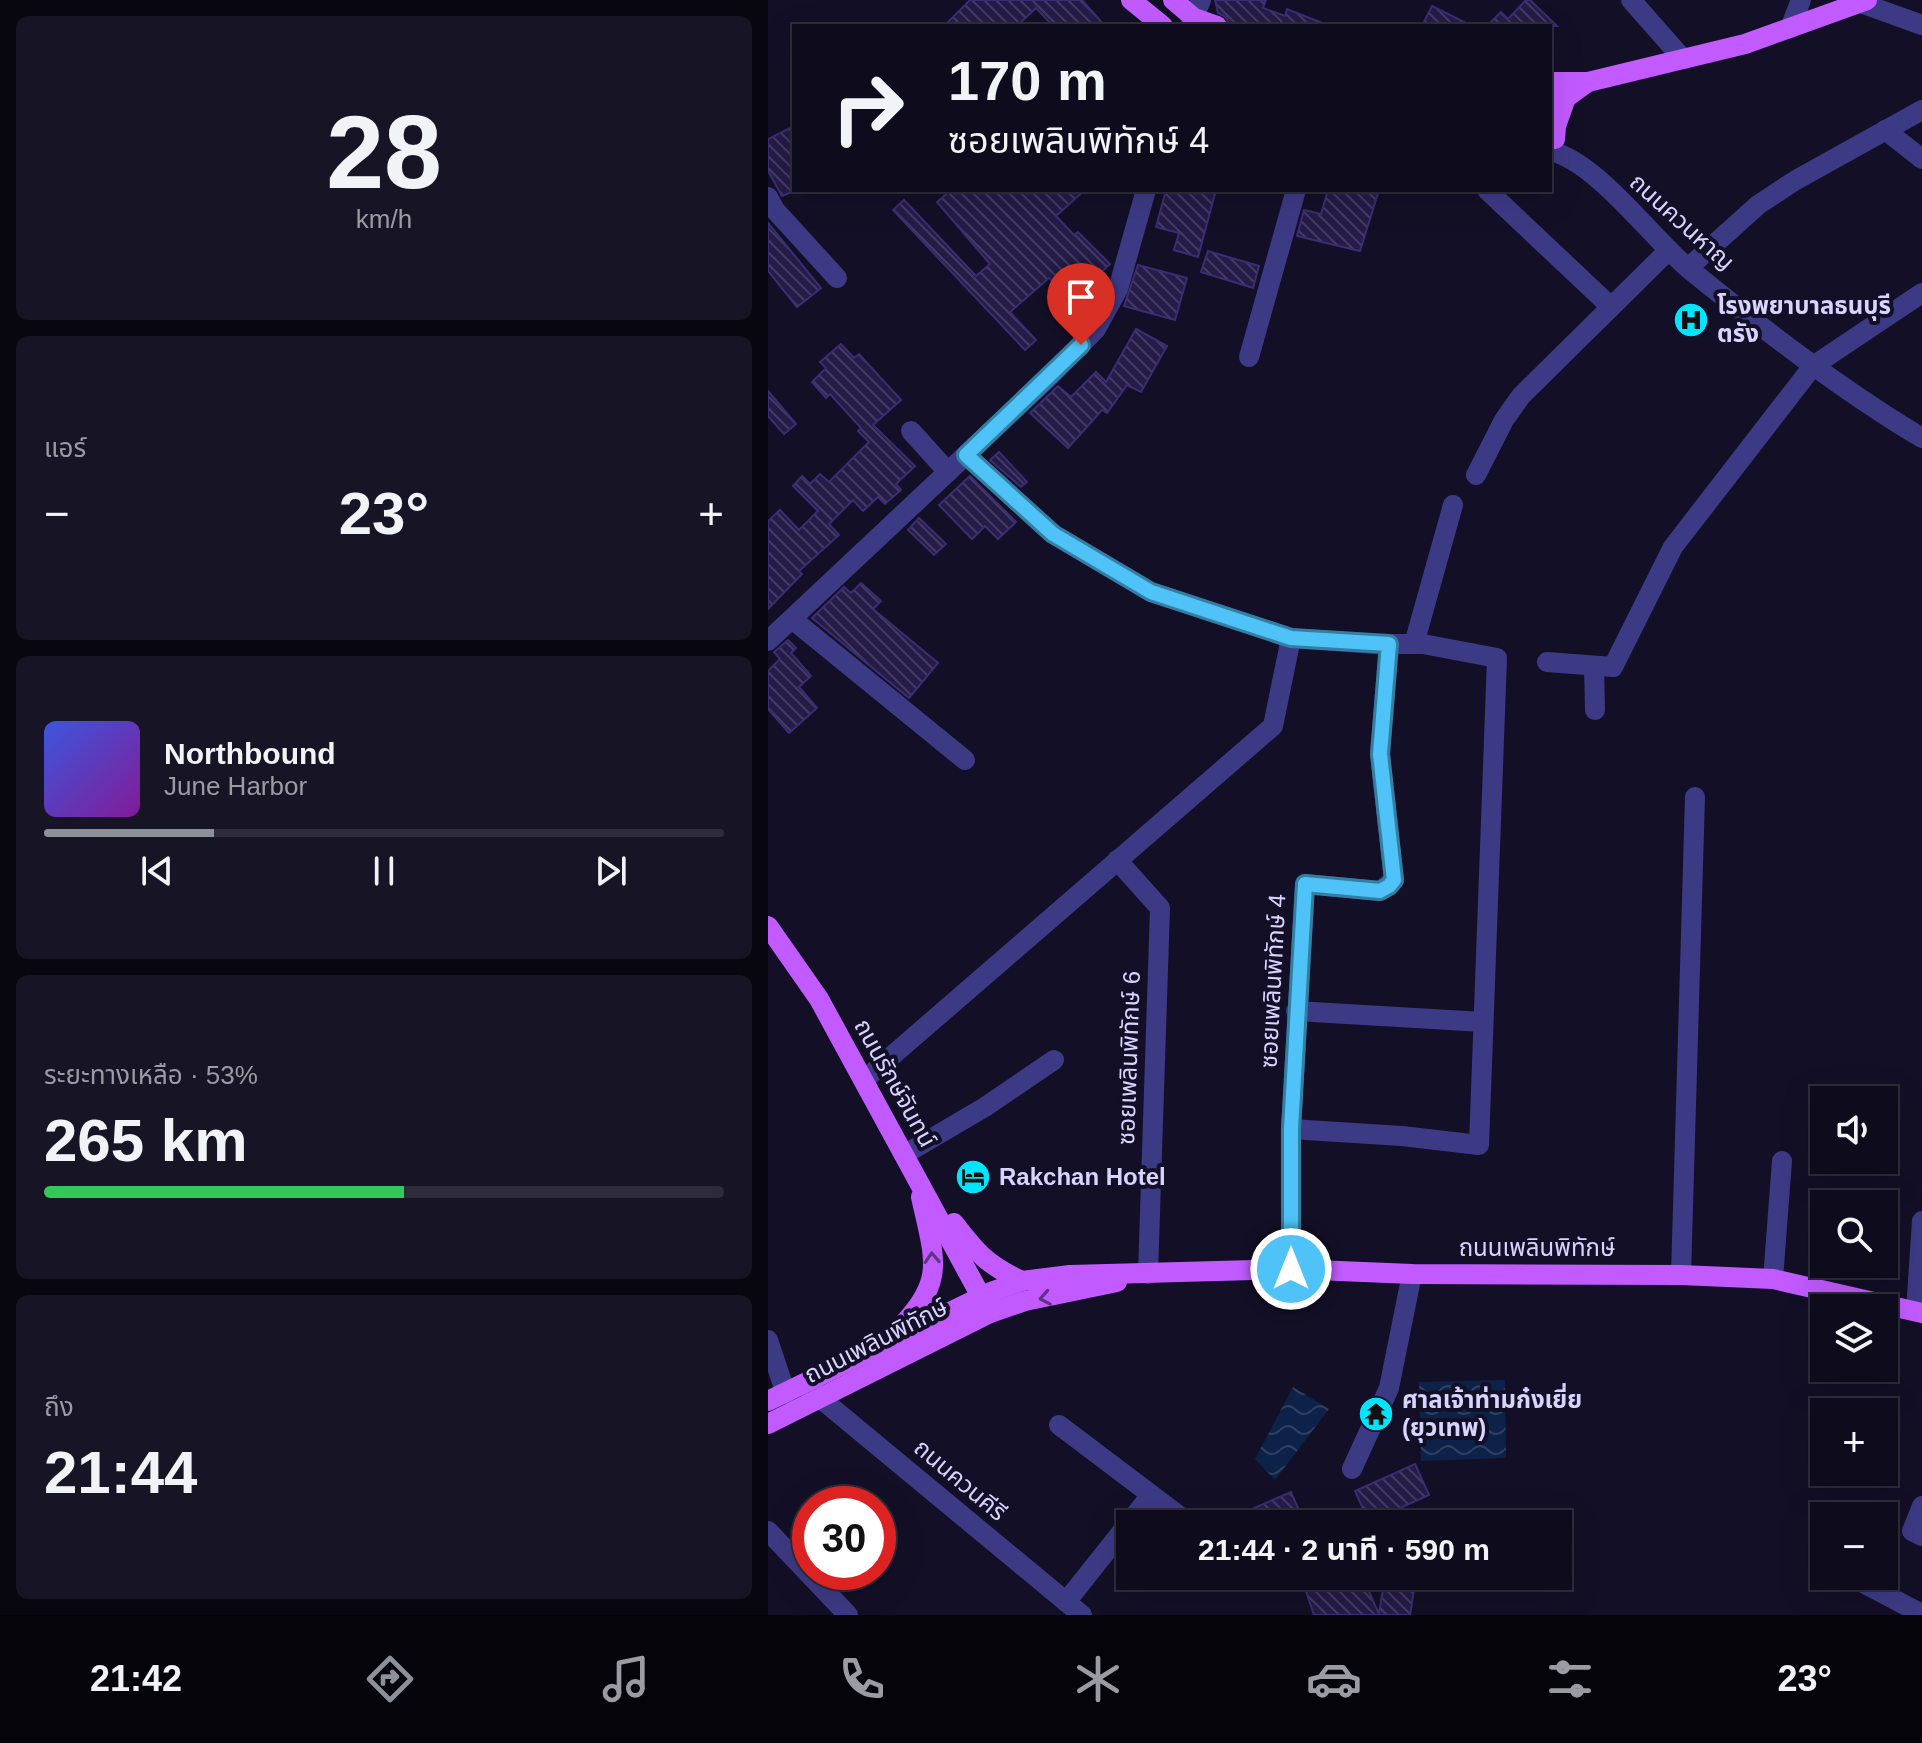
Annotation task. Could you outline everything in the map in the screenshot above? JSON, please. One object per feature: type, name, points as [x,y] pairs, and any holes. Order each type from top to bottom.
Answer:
[{"type":"main road","points":[[1131,0],[1161,24]]},
{"type":"main road","points":[[1173,0],[1213,24]]},
{"type":"main road","points":[[1552,82],[1588,82],[1745,44],[1864,1]]},
{"type":"main road","points":[[1555,145],[1558,100],[1588,82]]},
{"type":"main road","name":"ถนนรักษ์จันทน์","points":[[768,926],[819,999],[986,1304]]},
{"type":"main road","points":[[917,1176],[977,1253],[993,1268],[1022,1281]]},
{"type":"main road","points":[[883,1346],[917,1310],[929,1287],[935,1261],[917,1176]]},
{"type":"main road","name":"ถนนเพลินพิทักษ์","points":[[768,1424],[821,1399],[1022,1281],[1070,1275],[1291,1269],[1412,1274],[1681,1275],[1773,1279],[1919,1312]]},
{"type":"main road","name":"ถนนเพลินพิทักษ์","points":[[786,1393],[883,1346],[986,1304],[1025,1301],[1148,1274]]},
{"type":"street","points":[[1631,0],[1683,59]]},
{"type":"street","points":[[1790,28],[1801,0]]},
{"type":"street","points":[[1864,1],[1922,25]]},
{"type":"street","points":[[1688,268],[1758,205],[1796,180],[1922,110]]},
{"type":"street","points":[[1885,130],[1922,159]]},
{"type":"street","name":"ถนนควนหาญ","points":[[1555,145],[1588,172],[1688,268],[1813,366],[1922,438]]},
{"type":"street","points":[[768,641],[1096,329],[1118,289],[1145,192]]},
{"type":"street","points":[[1249,357],[1295,192]]},
{"type":"street","points":[[1489,192],[1610,306]]},
{"type":"street","points":[[770,207],[837,278]]},
{"type":"street","points":[[1476,475],[1504,420],[1521,396],[1669,250]]},
{"type":"street","points":[[1547,662],[1613,667],[1673,547],[1813,366],[1922,293]]},
{"type":"street","points":[[911,431],[948,472]]},
{"type":"street","points":[[966,455],[1053,534],[1151,592],[1291,638],[1414,644],[1497,658],[1479,1145],[1402,1136],[1291,1129]]},
{"type":"street","points":[[1414,644],[1453,505]]},
{"type":"street","points":[[792,619],[965,760]]},
{"type":"street","points":[[864,1080],[1273,726],[1291,638]]},
{"type":"street","name":"ซอยเพลินพิทักษ์ 4","points":[[1291,1269],[1291,1129],[1305,884],[1380,891],[1394,880],[1380,754],[1389,644]]},
{"type":"street","points":[[1594,666],[1595,710]]},
{"type":"street","points":[[1681,1275],[1695,797]]},
{"type":"street","name":"ซอยเพลินพิทักษ์ 6","points":[[1117,860],[1160,908],[1148,1274]]},
{"type":"street","points":[[1296,1011],[1483,1022]]},
{"type":"street","points":[[905,1154],[985,1107],[1054,1060]]},
{"type":"street","points":[[1773,1279],[1782,1161]]},
{"type":"street","points":[[1919,1312],[1922,1221]]},
{"type":"street","points":[[1352,1469],[1389,1388],[1412,1274]]},
{"type":"street","points":[[768,1340],[786,1393]]},
{"type":"street","name":"ถนนควนคีรี","points":[[786,1393],[821,1399],[1074,1609]]},
{"type":"street","points":[[1059,1425],[1171,1510]]},
{"type":"street","points":[[1074,1609],[1151,1495]]},
{"type":"street","points":[[1922,1506],[1912,1531],[1922,1536]]},
{"type":"street","points":[[768,1531],[848,1615]]},
{"type":"street","points":[[1876,1590],[1922,1614]]},
{"type":"water","points":[[1505,1380],[1506,1458],[1421,1461],[1419,1382]]},
{"type":"water","points":[[1293,1387],[1329,1409],[1275,1480],[1255,1459]]},
{"type":"building","points":[[970,0],[1082,0],[1103,24],[1051,24],[1036,8],[1019,24],[946,24]]},
{"type":"building","points":[[1215,0],[1266,0],[1263,8],[1285,16],[1287,9],[1325,24],[1229,24],[1226,17],[1218,13]]},
{"type":"building","points":[[1526,0],[1530,0],[1557,26],[1489,24],[1501,12],[1508,19]]},
{"type":"building","points":[[1432,6],[1468,24],[1423,24]]},
{"type":"building","points":[[792,127],[792,192],[782,196],[768,171],[768,139]]},
{"type":"building","points":[[949,192],[1083,192],[1056,216],[1074,235],[1078,232],[1110,264],[1072,300],[1049,278],[1010,312],[1036,340],[1025,350],[893,210],[904,200],[976,276],[990,264],[937,202]]},
{"type":"building","points":[[1165,192],[1215,192],[1198,257],[1174,250],[1179,233],[1156,227]]},
{"type":"building","points":[[1327,192],[1378,192],[1360,251],[1297,236],[1304,210],[1321,214]]},
{"type":"building","points":[[768,223],[821,288],[797,307],[768,271]]},
{"type":"building","points":[[1208,251],[1259,266],[1253,288],[1201,272]]},
{"type":"building","points":[[1138,265],[1187,278],[1175,320],[1124,306]]},
{"type":"building","points":[[1136,329],[1167,346],[1141,392],[1127,385],[1107,413],[1102,410],[1068,448],[1030,413],[1058,386],[1071,397],[1096,372],[1106,382]]},
{"type":"building","points":[[841,344],[854,358],[859,354],[901,400],[873,425],[915,466],[896,484],[901,490],[885,504],[878,497],[863,511],[853,500],[829,524],[839,535],[799,571],[802,574],[768,609],[768,521],[780,510],[799,530],[818,511],[793,486],[802,476],[810,484],[820,474],[829,482],[869,442],[858,431],[861,428],[830,394],[826,398],[812,382],[826,368],[820,362]]},
{"type":"building","points":[[768,391],[796,424],[784,434],[768,416]]},
{"type":"building","points":[[999,452],[1027,482],[1021,487],[990,460]]},
{"type":"building","points":[[970,476],[1016,522],[998,539],[985,526],[972,539],[939,505]]},
{"type":"building","points":[[919,518],[946,544],[934,555],[908,530]]},
{"type":"building","points":[[861,583],[881,601],[873,609],[938,663],[909,698],[812,618],[844,587],[851,593]]},
{"type":"building","points":[[788,640],[796,648],[791,653],[811,676],[799,687],[817,708],[789,733],[768,709],[768,671],[780,659],[774,652]]},
{"type":"building","points":[[1415,1464],[1429,1495],[1396,1510],[1364,1510],[1355,1491]]},
{"type":"building","points":[[1291,1492],[1299,1510],[1255,1510]]},
{"type":"building","points":[[1306,1590],[1368,1590],[1379,1614],[1383,1590],[1414,1590],[1410,1615],[1314,1615]]},
{"type":"place","name":"โรงพยาบาลธนบุรี ตรัง","points":[[1691,320]]},
{"type":"place","name":"Rakchan Hotel","points":[[973,1177]]},
{"type":"place","name":"ศาลเจ้าท่ามก๋งเยี่ย (ยุวเทพ)","points":[[1376,1414]]},
{"type":"route","points":[[1081,345],[966,455],[1053,534],[1151,592],[1291,638],[1389,644],[1380,754],[1394,880],[1380,891],[1305,884],[1291,1129],[1291,1269]]}]
